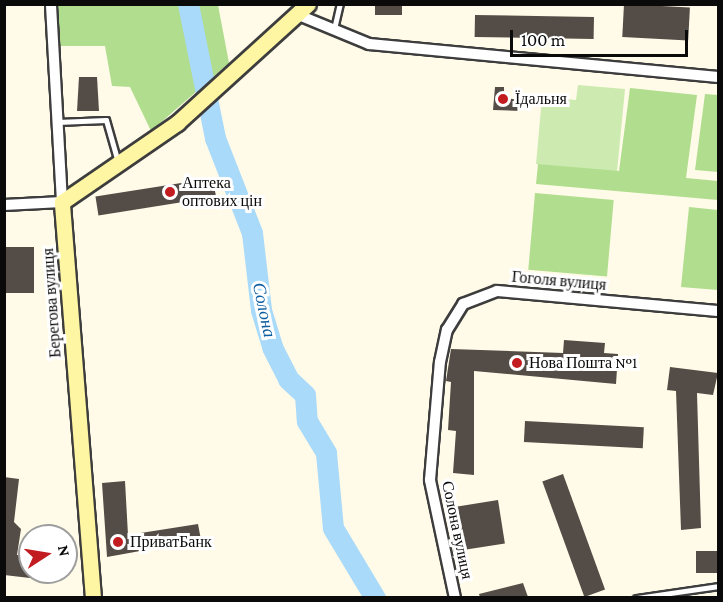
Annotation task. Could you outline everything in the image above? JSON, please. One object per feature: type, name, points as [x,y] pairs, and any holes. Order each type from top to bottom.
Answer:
[{"type":"main road","points":[[62,202],[119,166],[177,123],[238,73],[305,10]]},
{"type":"main road","name":"Берегова вулиця","points":[[62,202],[93,597]]},
{"type":"street","name":"Берегова вулиця","points":[[51,4],[62,202]]},
{"type":"street","points":[[305,10],[334,29],[369,44],[718,77]]},
{"type":"street","points":[[4,205],[62,202]]},
{"type":"street","name":"Гоголя вулиця","points":[[440,362],[453,318],[463,304],[486,292],[718,312]]},
{"type":"street","name":"Солона вулиця","points":[[440,362],[430,480],[455,597]]},
{"type":"lane","points":[[334,29],[340,4]]},
{"type":"lane","points":[[57,122],[106,120],[119,166]]},
{"type":"lane","points":[[636,597],[718,586]]},
{"type":"green space","points":[[58,5],[218,5],[229,63],[151,131],[130,87],[112,86],[105,46],[58,46]]},
{"type":"green space","points":[[578,85],[625,89],[617,172],[536,164],[542,97],[576,100]]},
{"type":"green space","points":[[630,88],[697,95],[686,178],[718,181],[718,200],[536,184],[538,164],[619,171]]},
{"type":"green space","points":[[705,94],[718,95],[718,172],[695,170]]},
{"type":"green space","points":[[535,193],[614,200],[607,277],[528,270]]},
{"type":"green space","points":[[689,207],[718,210],[718,290],[681,287]]},
{"type":"building","points":[[375,4],[402,4],[402,15],[375,15]]},
{"type":"building","points":[[624,4],[690,7],[688,40],[622,37]]},
{"type":"building","points":[[475,15],[594,17],[594,39],[475,37]]},
{"type":"building","points":[[79,77],[97,77],[99,111],[77,111]]},
{"type":"building","name":"Їдальня","points":[[495,87],[504,87],[504,98],[522,100],[521,111],[493,110]]},
{"type":"building","points":[[213,178],[216,197],[98,215],[95,197]]},
{"type":"building","points":[[4,247],[34,247],[34,293],[4,293]]},
{"type":"building","points":[[564,340],[605,343],[604,353],[618,354],[616,384],[474,371],[474,475],[453,473],[456,431],[448,430],[451,382],[446,381],[451,349],[563,353]]},
{"type":"building","points":[[670,367],[718,373],[713,395],[697,393],[701,528],[681,530],[676,391],[667,390]]},
{"type":"building","points":[[525,421],[644,427],[643,448],[524,442]]},
{"type":"building","points":[[563,474],[605,590],[584,597],[542,482]]},
{"type":"building","points":[[4,477],[19,479],[14,522],[18,526],[18,577],[4,575]]},
{"type":"building","points":[[125,481],[128,535],[198,524],[201,540],[107,557],[102,483]]},
{"type":"building","points":[[498,500],[505,543],[454,552],[447,508]]},
{"type":"building","points":[[696,551],[718,551],[718,573],[696,573]]},
{"type":"building","points":[[523,583],[528,597],[480,597],[479,594]]},
{"type":"waterway","name":"Солона","points":[[188,4],[215,138],[252,233],[261,310],[272,347],[288,379],[305,395],[307,421],[326,453],[333,528],[375,598]]},
{"type":"place","name":"Їдальня","points":[[503,99]]},
{"type":"place","name":"Аптека оптових цін","points":[[170,192]]},
{"type":"place","name":"Нова Пошта №1","points":[[517,363]]},
{"type":"place","name":"ПриватБанк","points":[[118,542]]}]
